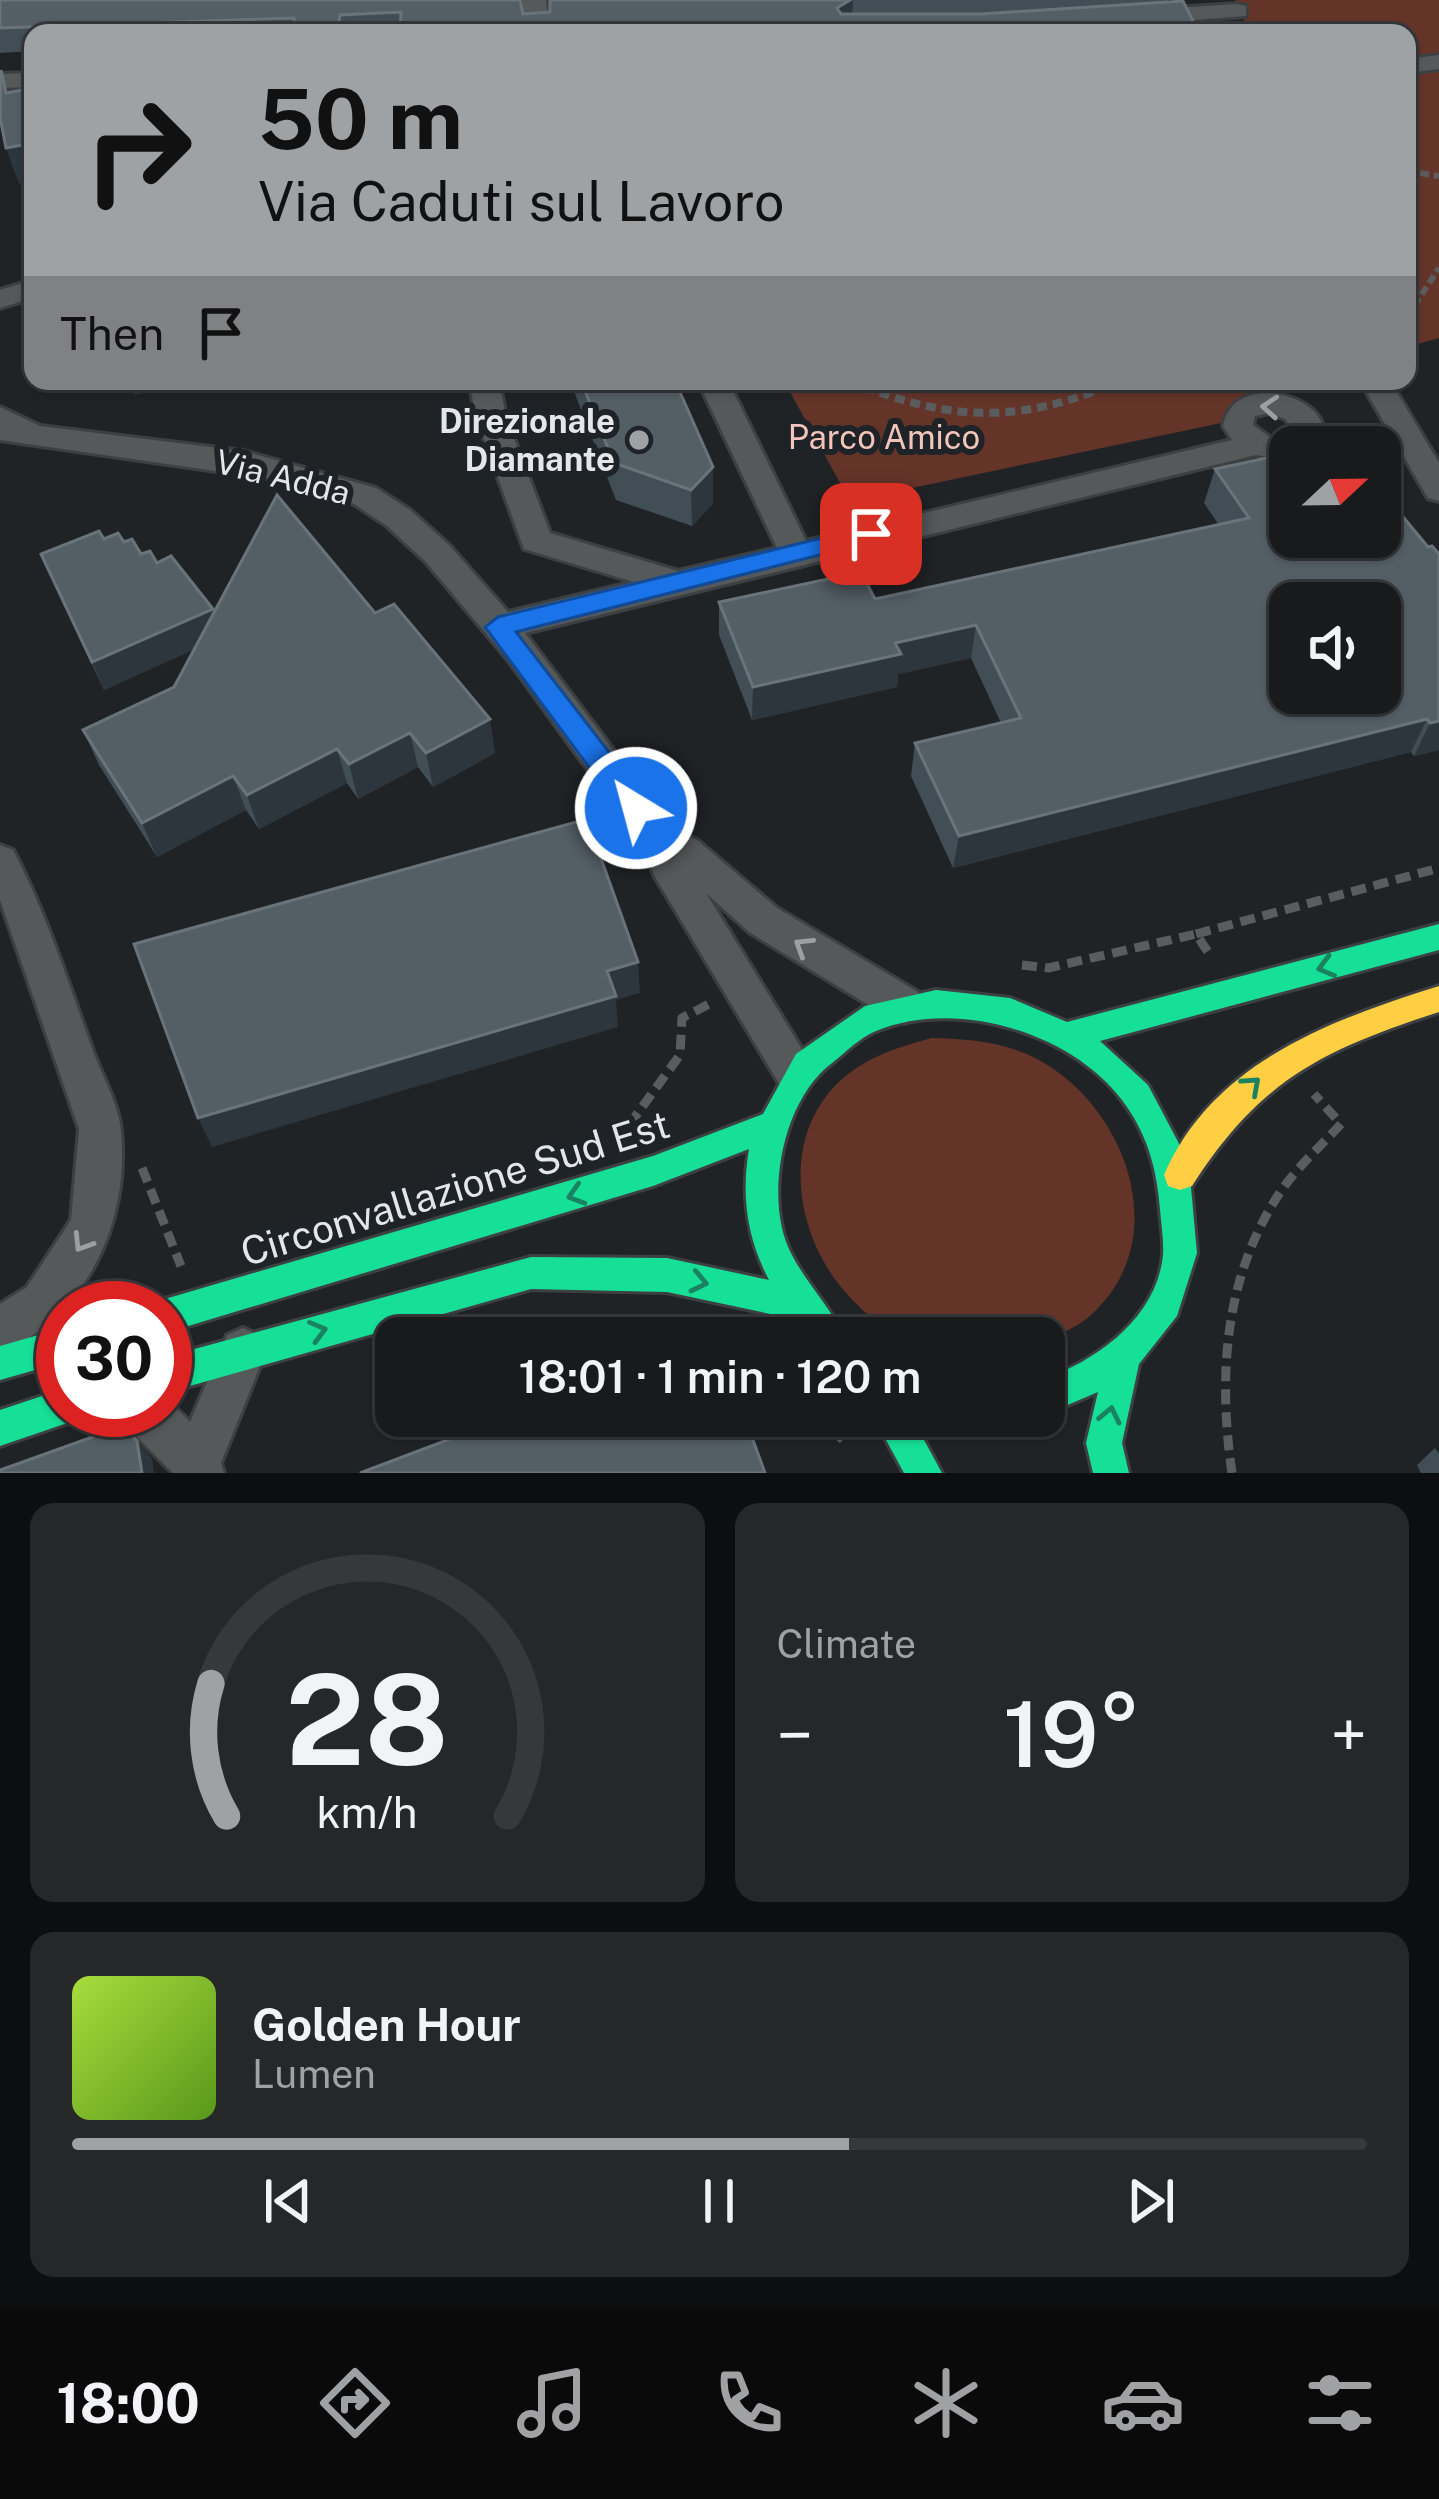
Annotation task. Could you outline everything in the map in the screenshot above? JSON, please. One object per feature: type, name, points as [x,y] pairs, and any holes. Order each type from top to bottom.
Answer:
[{"type":"main road","points":[[1073,1034],[1434,934]]},
{"type":"main road","points":[[1180,1175],[1203,1129],[1282,1058],[1378,1018],[1439,999]]},
{"type":"main road","points":[[808,1317],[773,1261],[760,1216],[758,1171],[765,1129],[795,1072],[844,1029],[904,1005],[947,1000],[1032,1015],[1073,1034],[1141,1094],[1164,1133],[1180,1175],[1185,1225],[1177,1274],[1156,1320],[1123,1358],[1092,1379],[1065,1389]]},
{"type":"main road","name":"Circonvallazione Sud Est","points":[[192,1308],[653,1171],[765,1129]]},
{"type":"main road","points":[[192,1367],[531,1273],[667,1275],[796,1303]]},
{"type":"main road","points":[[0,1363],[36,1353]]},
{"type":"main road","points":[[1111,1473],[1104,1442],[1123,1358]]},
{"type":"main road","points":[[0,1428],[36,1416]]},
{"type":"main road","points":[[904,1437],[925,1473]]},
{"type":"street","points":[[1125,18],[1236,5]]},
{"type":"street","points":[[486,390],[536,541],[674,582]]},
{"type":"street","points":[[717,390],[795,552]]},
{"type":"street","points":[[1380,390],[1439,490]]},
{"type":"street","name":"Via Adda","points":[[0,417],[16,432],[268,467],[368,497],[427,544],[498,627],[661,842],[667,864],[795,1072]]},
{"type":"street","points":[[498,627],[795,552],[1269,450]]},
{"type":"street","name":"Via Adda","points":[[661,842],[684,851],[764,920],[904,1005]]},
{"type":"street","points":[[0,861],[10,903],[100,1130],[93,1226],[43,1303],[0,1330]]},
{"type":"street","points":[[170,1437],[199,1468],[243,1351]]},
{"type":"path","points":[[1416,303],[1439,268]]},
{"type":"path","points":[[872,390],[927,412],[998,418],[1102,390]]},
{"type":"path","points":[[1196,934],[1439,868]]},
{"type":"path","points":[[617,1132],[633,1122]]},
{"type":"path","points":[[140,1164],[184,1272]]},
{"type":"green space","points":[[1235,0],[1439,0],[1439,338],[1416,344],[1416,24],[1246,24]]},
{"type":"green space","name":"Parco Amico","points":[[789,390],[1265,390],[1226,422],[850,501]]},
{"type":"green space","points":[[932,1038],[1007,1047],[1065,1077],[1093,1106],[1115,1140],[1129,1177],[1135,1215],[1130,1253],[1114,1289],[1085,1320],[1065,1332],[1065,1317],[870,1317],[824,1263],[804,1207],[801,1178],[811,1122],[826,1096],[848,1074],[899,1048]]},
{"type":"building","points":[[0,0],[520,0],[523,14],[550,12],[550,0],[850,0],[837,8],[841,14],[981,14],[1183,1],[1194,24],[400,24],[401,12],[340,15],[338,24],[294,24],[294,18],[0,28]]},
{"type":"building","points":[[1,70],[6,93],[24,90],[24,145],[6,148],[0,117]]},
{"type":"building","points":[[585,390],[679,390],[713,467],[691,490],[614,463]]},
{"type":"building","points":[[1269,457],[1269,558],[1401,558],[1401,514],[1432,546],[1439,554],[1439,721],[1427,719],[959,836],[915,743],[1021,718],[976,625],[895,643],[901,654],[753,687],[719,602],[861,572],[875,599],[1249,518],[1215,469]]},
{"type":"building","points":[[277,495],[375,613],[394,604],[490,719],[426,753],[410,733],[349,764],[337,749],[247,795],[233,776],[142,823],[83,730],[174,687]]},
{"type":"building","points":[[99,531],[104,539],[118,533],[124,542],[132,539],[141,554],[150,551],[157,563],[171,556],[213,609],[92,662],[41,554]]},
{"type":"building","points":[[587,819],[638,962],[607,971],[616,996],[198,1118],[134,944]]},
{"type":"building","points":[[92,1437],[133,1437],[142,1473],[0,1473]]},
{"type":"building","points":[[455,1437],[748,1437],[753,1440],[765,1473],[360,1473]]},
{"type":"traffic: fast","points":[[1073,1034],[1439,937]]},
{"type":"traffic: fast","points":[[812,1317],[768,1240],[761,1180],[768,1137],[807,1064],[865,1020],[936,1003],[1010,1011],[1080,1043],[1137,1095],[1173,1166],[1180,1253],[1165,1304],[1134,1345],[1065,1389]]},
{"type":"traffic: fast","points":[[192,1308],[653,1171],[765,1128]]},
{"type":"traffic: fast","points":[[192,1367],[531,1273],[667,1275],[796,1303]]},
{"type":"traffic: fast","points":[[0,1363],[36,1353]]},
{"type":"traffic: fast","points":[[1111,1473],[1104,1443],[1123,1358]]},
{"type":"traffic: fast","points":[[0,1428],[36,1416]]},
{"type":"traffic: fast","points":[[903,1437],[924,1473]]},
{"type":"traffic: slow","points":[[1180,1175],[1232,1105],[1290,1059],[1358,1026],[1439,999]]},
{"type":"place","name":"Direzionale Diamante","points":[[639,440]]},
{"type":"route","points":[[636,808],[498,627],[871,534]]}]
